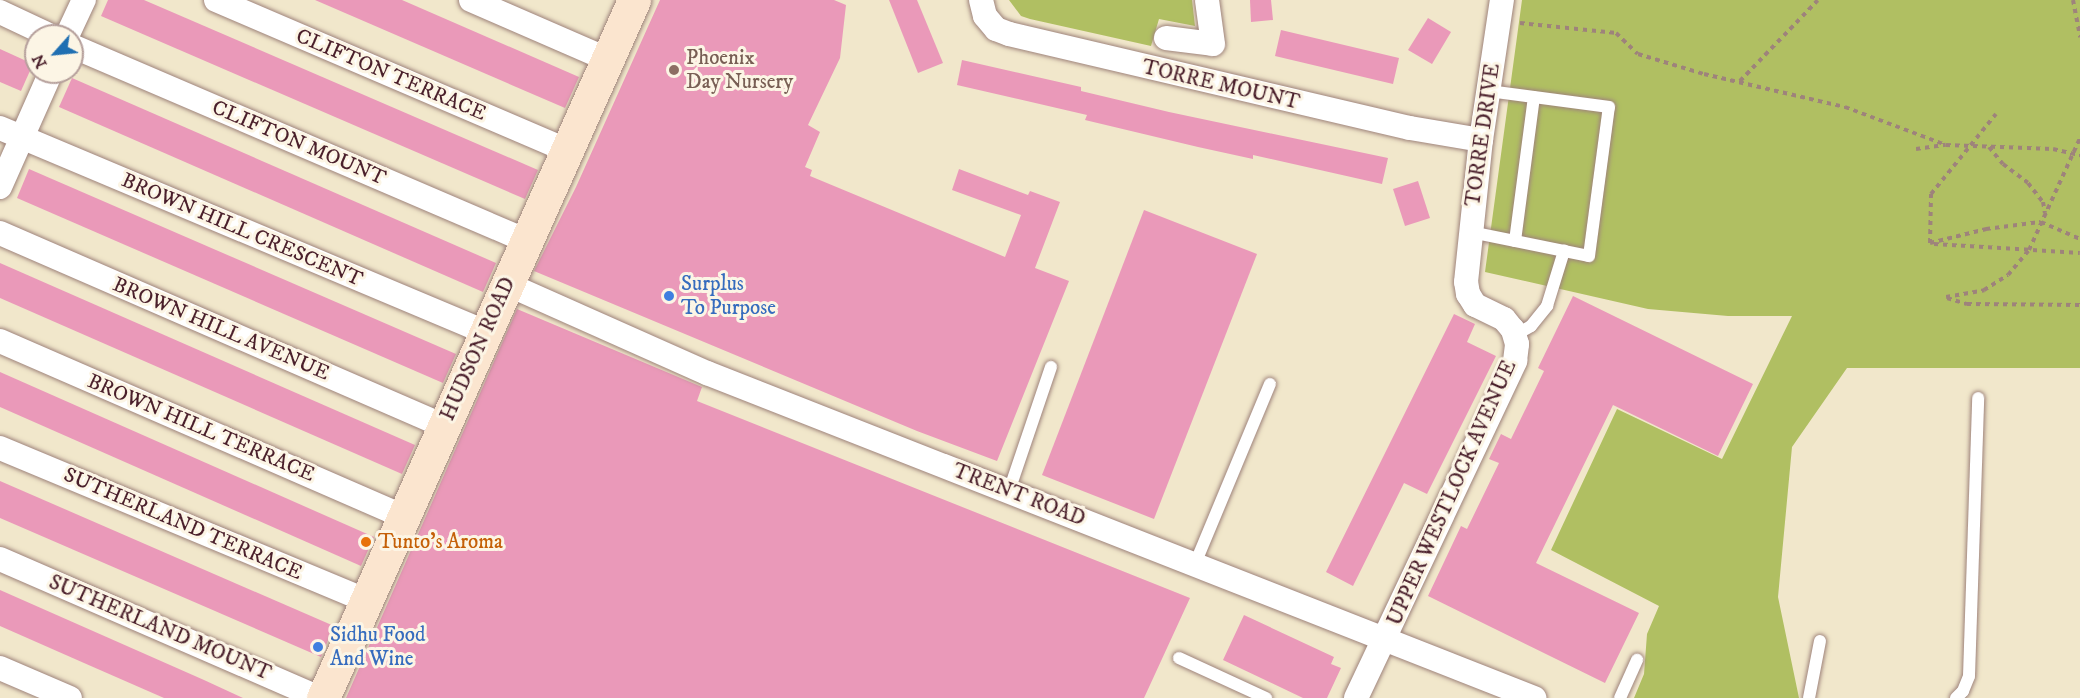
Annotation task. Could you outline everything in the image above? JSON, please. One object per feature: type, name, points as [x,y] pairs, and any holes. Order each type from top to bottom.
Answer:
[{"type":"street","points":[[73,24],[84,0]]},
{"type":"street","name":"CLIFTON TERRACE","points":[[216,0],[566,150]]},
{"type":"street","points":[[471,0],[608,59]]},
{"type":"street","name":"HUDSON ROAD","points":[[321,698],[634,0]]},
{"type":"street","name":"TORRE MOUNT","points":[[981,0],[985,16],[996,29],[1009,34],[1410,129],[1481,140]]},
{"type":"street","points":[[1166,38],[1213,44],[1208,0]]},
{"type":"street","name":"TORRE DRIVE","points":[[1466,269],[1481,140],[1490,91],[1500,10]]},
{"type":"street","points":[[0,12],[26,24]]},
{"type":"street","name":"CLIFTON MOUNT","points":[[84,51],[526,241]]},
{"type":"street","points":[[0,187],[10,133],[43,84]]},
{"type":"street","name":"BROWN HILL CRESCENT","points":[[10,133],[484,332]]},
{"type":"street","name":"BROWN HILL AVENUE","points":[[0,233],[443,426]]},
{"type":"street","name":"UPPER WESTLOCK AVENUE","points":[[1356,698],[1386,639],[1515,361],[1517,344],[1515,335],[1504,319],[1475,305],[1468,294],[1466,269]]},
{"type":"street","name":"TRENT ROAD","points":[[507,284],[707,373],[1534,698]]},
{"type":"street","name":"BROWN HILL TERRACE","points":[[0,341],[402,516]]},
{"type":"street","name":"SUTHERLAND TERRACE","points":[[0,448],[365,600]]},
{"type":"street","name":"SUTHERLAND MOUNT","points":[[0,559],[321,698]]},
{"type":"street","points":[[0,668],[70,698]]},
{"type":"lane","points":[[1471,232],[1589,256],[1609,107],[1490,91]]},
{"type":"lane","points":[[1515,241],[1534,97]]},
{"type":"lane","points":[[1515,335],[1531,326],[1547,306],[1564,251]]},
{"type":"lane","points":[[1009,491],[1051,367]]},
{"type":"lane","points":[[1195,564],[1270,384]]},
{"type":"lane","points":[[1956,698],[1963,691],[1969,676],[1978,398]]},
{"type":"lane","points":[[1809,698],[1820,641]]},
{"type":"lane","points":[[1179,658],[1266,698]]},
{"type":"lane","points":[[1620,698],[1637,660]]},
{"type":"path","points":[[1740,82],[1818,0]]},
{"type":"path","points":[[2073,0],[2080,37]]},
{"type":"path","points":[[1500,10],[1616,33],[1638,54],[1740,82],[1845,107],[1946,145]]},
{"type":"path","points":[[1930,243],[1931,194],[1996,114]]},
{"type":"path","points":[[2080,138],[2029,250],[2008,275],[1984,290],[1946,297],[1967,304],[2080,304]]},
{"type":"path","points":[[1916,149],[1946,145],[2053,149],[2080,155]]},
{"type":"path","points":[[1989,147],[2003,164],[2028,183],[2043,202],[2045,213]]},
{"type":"path","points":[[1930,243],[1986,229],[2041,222],[2080,239]]},
{"type":"path","points":[[1930,243],[2080,253]]},
{"type":"green space","points":[[1009,0],[1192,0],[1195,26],[1159,19],[1151,46],[1030,19],[1021,16]]},
{"type":"green space","points":[[1522,0],[2080,0],[2080,368],[1847,368],[1792,447],[1778,597],[1799,698],[1634,698],[1644,674],[1647,634],[1659,606],[1551,550],[1617,409],[1722,459],[1792,316],[1728,316],[1648,309],[1485,272]]},
{"type":"building","points":[[108,0],[144,0],[538,170],[525,199],[101,16]]},
{"type":"building","points":[[315,0],[402,0],[579,77],[565,108]]},
{"type":"building","points":[[660,0],[834,0],[846,5],[840,58],[808,125],[820,132],[805,167],[812,170],[810,176],[1005,257],[1021,215],[952,190],[959,169],[1028,195],[1030,191],[1060,202],[1035,268],[1069,281],[997,461],[917,431],[534,271],[576,187]]},
{"type":"building","points":[[889,0],[917,0],[943,63],[918,73]]},
{"type":"building","points":[[1250,0],[1271,0],[1273,20],[1251,22]]},
{"type":"building","points":[[1428,18],[1451,32],[1432,64],[1408,50]]},
{"type":"building","points":[[1281,30],[1399,58],[1393,84],[1275,56]]},
{"type":"building","points":[[0,49],[24,60],[24,84],[21,91],[0,82]]},
{"type":"building","points":[[962,60],[1081,87],[1081,91],[1169,112],[1388,158],[1382,184],[1253,155],[1253,159],[1198,147],[1085,120],[1087,115],[957,85]]},
{"type":"building","points":[[84,83],[496,263],[483,292],[59,107],[69,84]]},
{"type":"building","points":[[29,169],[456,354],[443,383],[17,198]]},
{"type":"building","points":[[1418,181],[1430,218],[1405,226],[1393,189]]},
{"type":"building","points":[[1144,210],[1257,254],[1154,519],[1042,475]]},
{"type":"building","points":[[0,263],[415,445],[402,474],[0,298]]},
{"type":"building","points":[[1573,296],[1753,384],[1718,456],[1613,405],[1536,563],[1639,613],[1605,683],[1428,596],[1461,526],[1467,529],[1499,463],[1489,459],[1501,434],[1511,439],[1544,371],[1538,368]]},
{"type":"building","points":[[517,309],[702,387],[697,401],[1190,598],[1144,698],[346,698]]},
{"type":"building","points":[[1454,314],[1475,324],[1467,342],[1496,356],[1427,494],[1404,483],[1353,586],[1326,572]]},
{"type":"building","points":[[0,372],[374,537],[361,566],[0,407]]},
{"type":"building","points":[[0,481],[334,626],[321,657],[0,518]]},
{"type":"building","points":[[0,590],[243,698],[164,698],[0,626]]},
{"type":"building","points":[[1244,615],[1334,657],[1331,664],[1341,668],[1327,698],[1303,698],[1223,660]]},
{"type":"place","name":"Phoenix Day Nursery","points":[[674,70]]},
{"type":"place","name":"Surplus To Purpose","points":[[669,296]]},
{"type":"place","name":"Tunto's Aroma","points":[[366,542]]},
{"type":"place","name":"Sidhu Food And Wine","points":[[318,647]]}]
